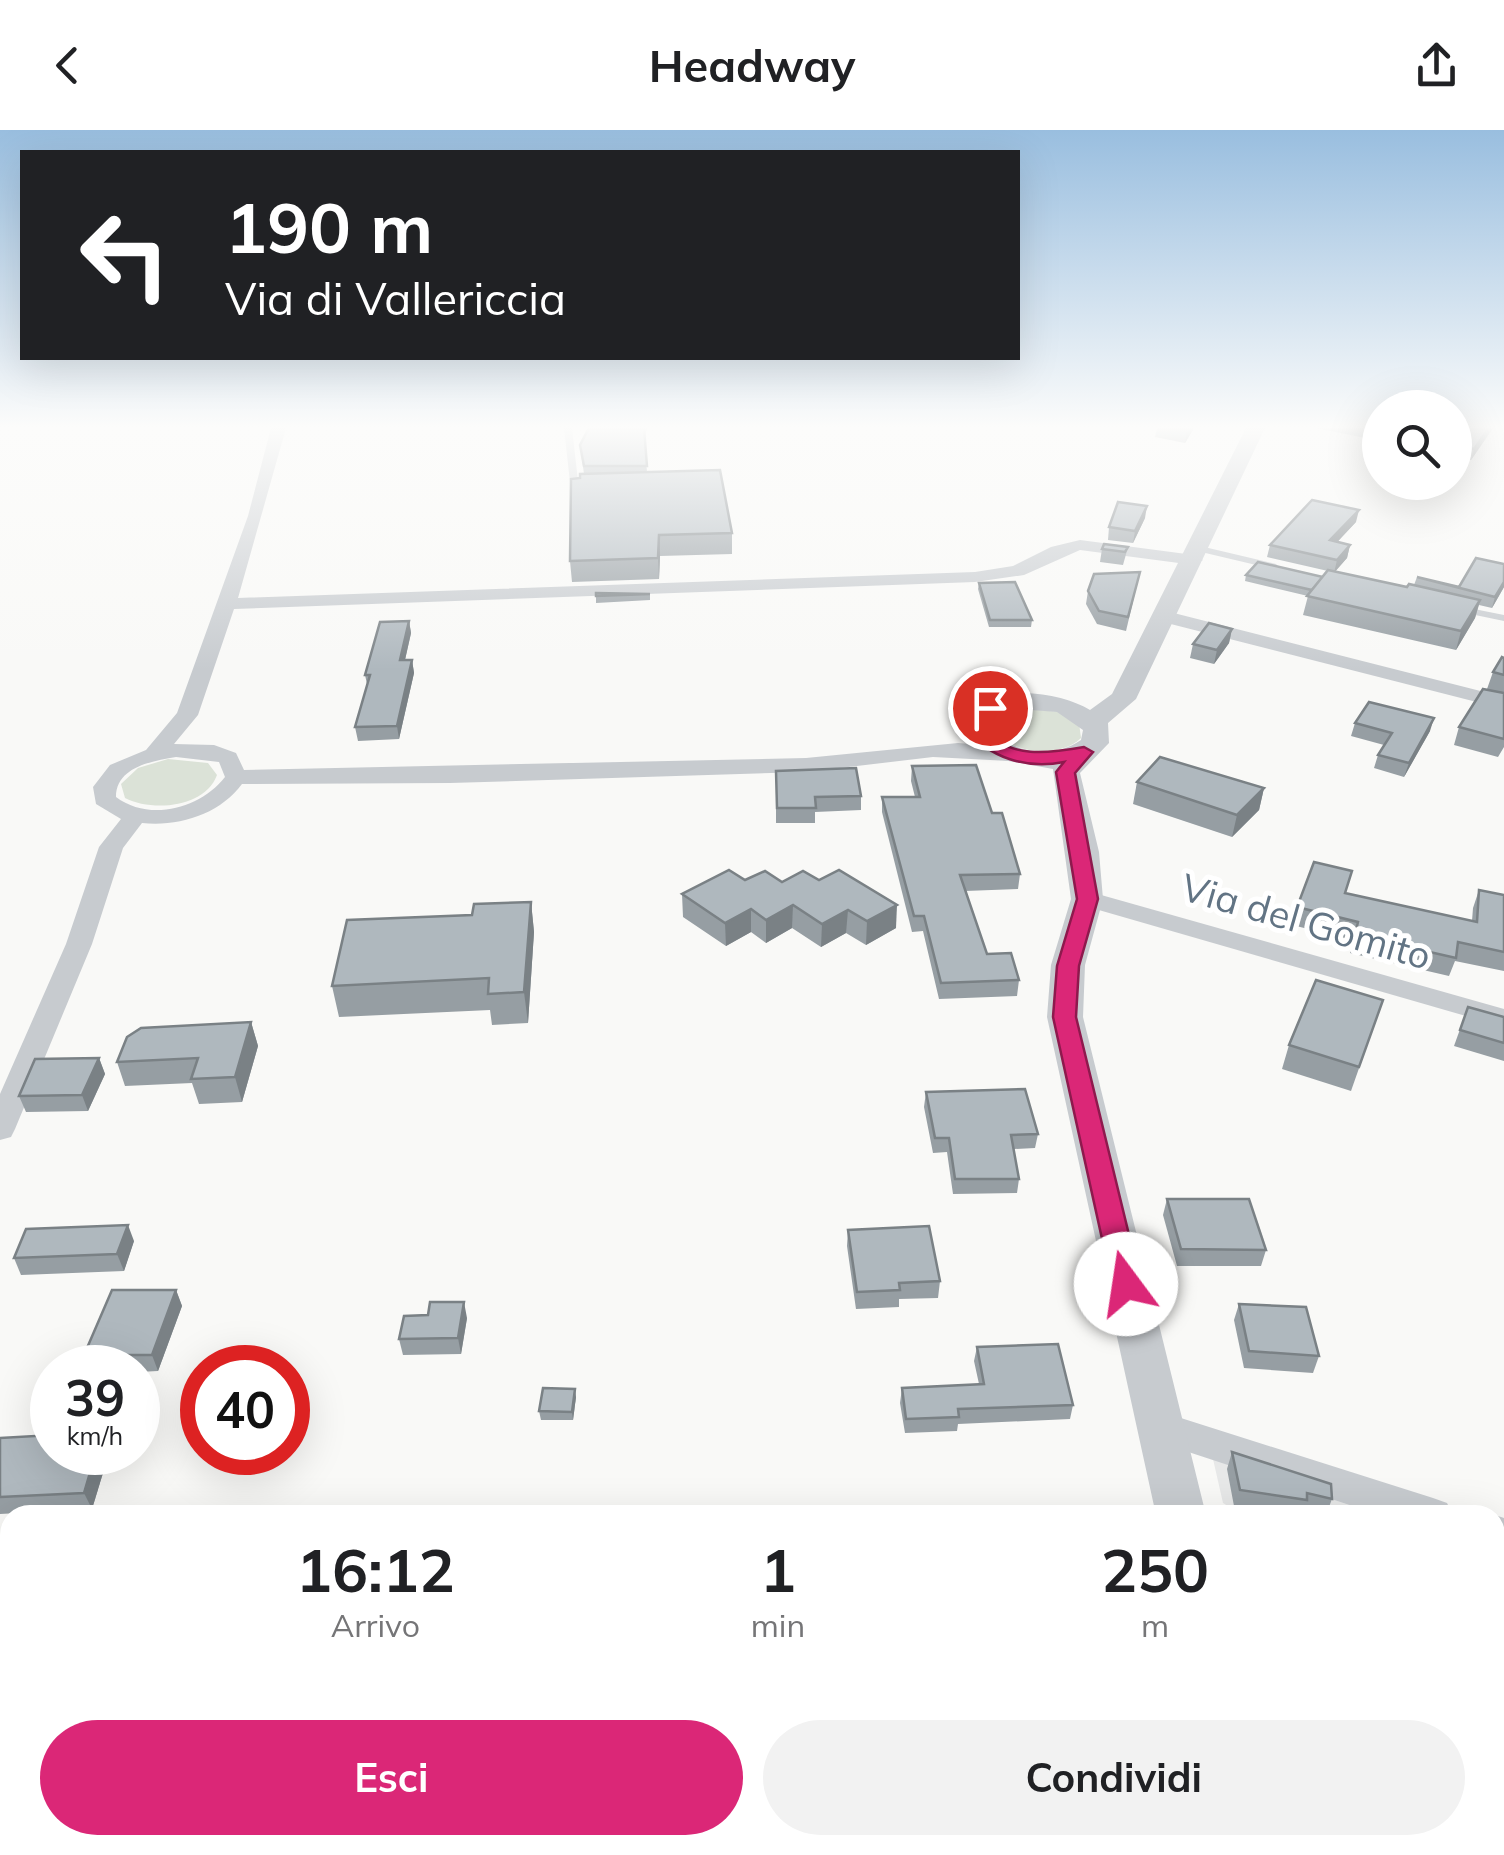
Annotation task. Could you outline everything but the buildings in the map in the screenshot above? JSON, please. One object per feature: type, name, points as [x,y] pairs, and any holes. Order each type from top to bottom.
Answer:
[{"type":"street","points":[[154,754],[187,715],[258,508]]},
{"type":"street","points":[[1092,721],[1115,708],[1129,687],[1219,508]]},
{"type":"street","points":[[224,604],[976,578],[1018,571],[1057,550],[1080,545],[1197,555]]},
{"type":"street","points":[[1162,616],[1504,703]]},
{"type":"street","points":[[928,750],[948,743],[990,708],[1018,700],[1064,705],[1103,701],[1129,687]]},
{"type":"street","points":[[1064,705],[1092,721],[1098,738],[1065,772],[1082,852],[1087,899],[1068,966],[1065,1017],[1179,1505]]},
{"type":"street","points":[[187,715],[196,750]]},
{"type":"street","points":[[979,718],[982,738],[1037,772],[1069,803]]},
{"type":"street","points":[[236,777],[363,779],[813,764],[969,748],[1046,760],[1084,752]]},
{"type":"street","points":[[196,750],[228,758],[236,777],[218,798],[179,813],[136,816],[111,806],[102,792],[118,770],[154,754],[196,750]]},
{"type":"street","points":[[0,1129],[79,944],[108,853],[136,816]]},
{"type":"street","name":"Via del Gomito","points":[[1087,899],[1504,1018]]},
{"type":"street","points":[[1162,1428],[1402,1505]]},
{"type":"lane","points":[[1197,555],[1292,570]]},
{"type":"lane","points":[[1438,604],[1504,618]]},
{"type":"shaded area","points":[[1018,708],[1060,712],[1079,723],[1081,738],[1072,745],[1049,751],[1013,745],[994,731],[994,724]]},
{"type":"shaded area","points":[[168,759],[208,763],[217,775],[201,794],[177,804],[149,805],[125,798],[121,784],[138,768]]},
{"type":"shaded area","points":[[1213,1459],[1373,1505],[1226,1505]]},
{"type":"route","points":[[990,708],[979,718],[977,728],[986,742],[1000,751],[1046,760],[1084,752],[1065,772],[1082,852],[1087,899],[1068,966],[1065,1017],[1126,1284]]}]
